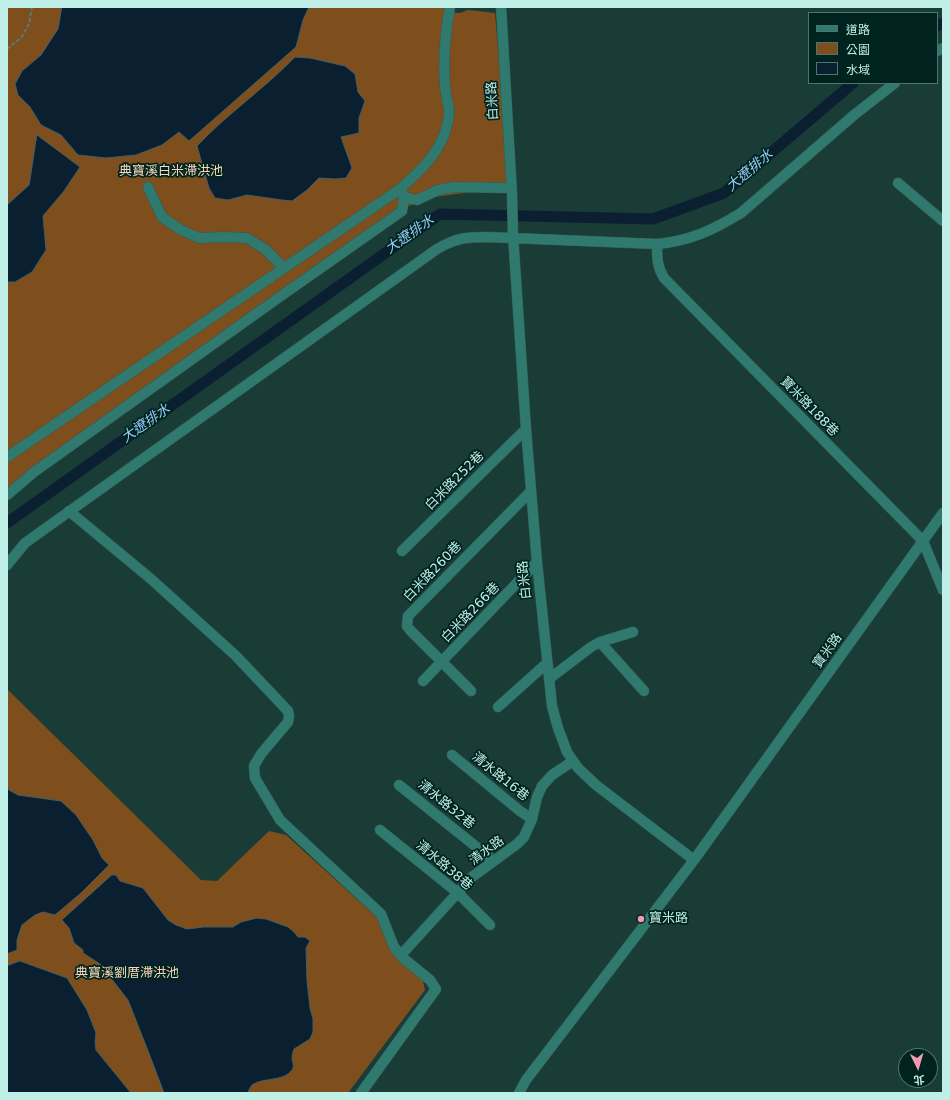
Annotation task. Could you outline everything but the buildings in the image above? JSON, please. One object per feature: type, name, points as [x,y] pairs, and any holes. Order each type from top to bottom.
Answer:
[{"type":"street","points":[[7,457],[284,268],[402,193],[435,153],[445,132],[449,113],[445,87],[444,64],[450,7]]},
{"type":"street","name":"白米路","points":[[501,7],[512,191],[513,237],[526,429],[537,562],[552,706],[567,752],[578,768],[596,784],[694,860]]},
{"type":"street","points":[[7,565],[25,543],[437,249],[449,242],[465,238],[513,237],[657,244],[671,243],[698,236],[720,226],[741,213],[854,115],[894,84]]},
{"type":"street","points":[[898,183],[943,221]]},
{"type":"street","points":[[148,187],[162,217],[181,230],[199,238],[247,238],[265,249],[284,268]]},
{"type":"street","points":[[402,193],[417,200],[438,190],[455,187],[512,191]]},
{"type":"street","points":[[7,495],[47,463],[278,298],[402,212],[402,193]]},
{"type":"street","name":"寶米路188巷","points":[[657,244],[658,264],[660,272],[664,278],[923,541],[943,590]]},
{"type":"street","name":"白米路252巷","points":[[402,551],[526,429]]},
{"type":"street","name":"白米路260巷","points":[[471,691],[407,626],[408,616],[531,491]]},
{"type":"street","points":[[69,511],[151,579],[236,656],[288,710],[288,722],[261,754],[254,766],[254,778],[280,820],[381,914],[394,947],[400,955],[430,980],[436,989],[360,1093]]},
{"type":"street","name":"寶米路","points":[[519,1093],[526,1080],[694,860],[943,513]]},
{"type":"street","name":"白米路266巷","points":[[424,681],[537,562]]},
{"type":"street","points":[[549,679],[591,647],[600,642],[633,632]]},
{"type":"street","points":[[600,642],[644,691]]},
{"type":"street","points":[[498,707],[547,663]]},
{"type":"street","name":"清水路16巷","points":[[452,755],[520,811],[532,819]]},
{"type":"street","name":"清水路","points":[[400,955],[472,877],[517,844],[524,837],[532,819],[537,798],[542,786],[552,775],[573,761]]},
{"type":"street","name":"清水路32巷","points":[[399,785],[494,861]]},
{"type":"street","name":"清水路38巷","points":[[380,830],[458,893],[490,925]]},
{"type":"path","points":[[7,50],[21,38],[29,24],[32,7]]},
{"type":"green space","name":"典寶溪白米滯洪池","points":[[7,7],[445,7],[445,12],[460,13],[468,10],[495,13],[510,187],[434,197],[403,208],[7,491]]},
{"type":"green space","name":"典寶溪劉厝滯洪池","points":[[7,689],[201,880],[217,881],[269,831],[286,835],[381,921],[422,977],[425,990],[348,1093],[7,1093]]},
{"type":"water","points":[[62,7],[309,7],[303,20],[296,47],[189,141],[179,132],[162,145],[136,155],[106,158],[78,155],[61,135],[41,125],[30,107],[18,95],[15,84],[22,71],[41,55],[58,29]]},
{"type":"water","points":[[295,57],[310,58],[345,66],[355,74],[358,92],[365,101],[359,118],[359,133],[341,137],[352,168],[346,178],[319,178],[307,190],[292,201],[247,195],[228,200],[215,198],[209,188],[197,146]]},
{"type":"water","points":[[37,135],[80,167],[64,191],[43,216],[46,250],[32,272],[15,282],[7,282],[7,205],[29,185]]},
{"type":"water","points":[[7,785],[9,790],[18,795],[61,801],[76,815],[93,840],[102,858],[109,865],[81,893],[55,915],[43,912],[35,915],[22,925],[17,940],[17,950],[7,954]]},
{"type":"water","points":[[112,875],[116,875],[120,881],[143,888],[168,920],[187,929],[203,927],[233,927],[241,922],[257,918],[266,919],[288,927],[298,937],[305,937],[310,941],[306,948],[307,981],[310,1008],[313,1019],[313,1032],[310,1039],[294,1049],[292,1057],[293,1067],[288,1074],[252,1085],[247,1093],[164,1093],[128,1000],[100,964],[83,953],[83,950],[74,943],[69,928],[62,920]]},
{"type":"water","points":[[20,961],[67,978],[87,1010],[96,1033],[96,1050],[131,1093],[7,1093],[7,966]]},
{"type":"waterway","name":"大遼排水","points":[[938,26],[943,23]]},
{"type":"waterway","name":"大遼排水","points":[[7,523],[440,214],[653,219],[724,193],[852,84]]},
{"type":"place","name":"寶米路","points":[[641,919]]}]
